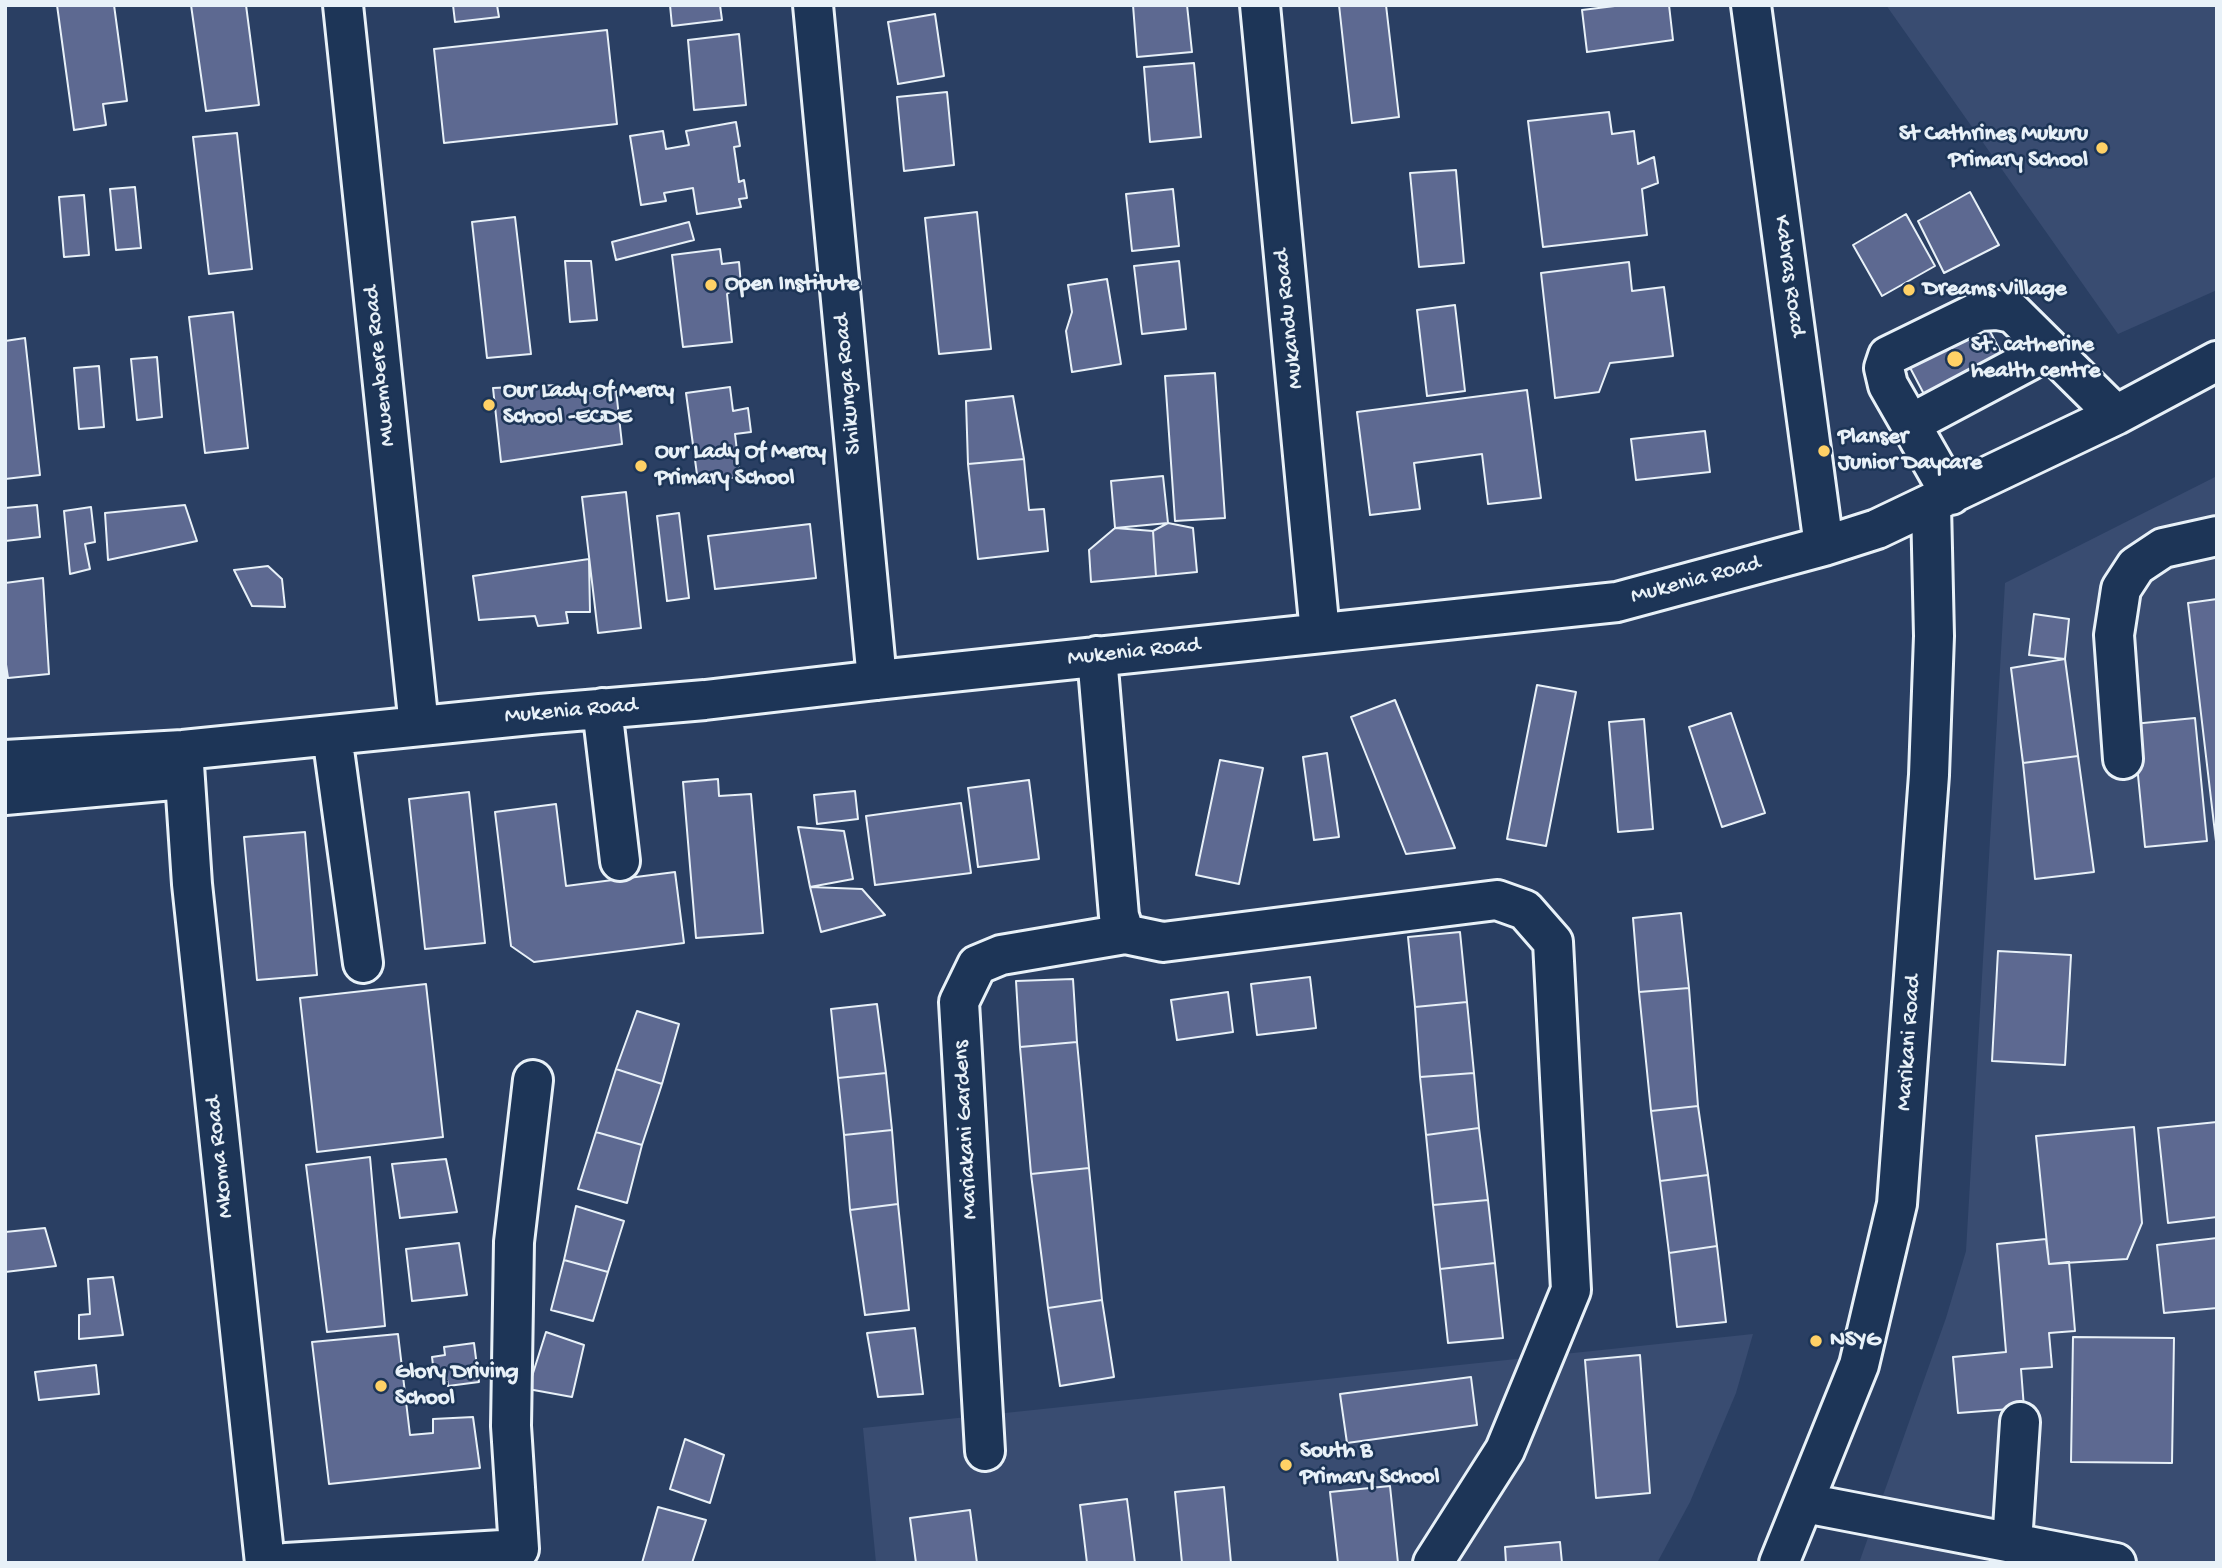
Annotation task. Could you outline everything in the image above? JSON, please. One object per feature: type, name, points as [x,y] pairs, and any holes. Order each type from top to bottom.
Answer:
[{"type":"street","name":"Mwembere Road","points":[[343,5],[419,726]]},
{"type":"street","name":"Shikunga Road","points":[[813,5],[877,680]]},
{"type":"street","name":"Mukandu Road","points":[[1259,5],[1320,633]]},
{"type":"street","name":"Kabras Road","points":[[1751,5],[1824,546]]},
{"type":"street","points":[[1941,500],[1910,424],[1888,385],[1884,368],[1888,356],[1980,311],[2013,313],[2116,415]]},
{"type":"street","points":[[1910,424],[2049,350]]},
{"type":"street","name":"Mukenia Road","points":[[5,760],[183,764],[332,735],[705,700],[1097,656],[1616,603],[1877,529],[2116,415],[2217,361]]},
{"type":"street","name":"Marikani Road","points":[[1779,1563],[1859,1365],[1897,1204],[1929,775],[1941,500]]},
{"type":"street","points":[[2123,759],[2114,635],[2121,589],[2136,566],[2164,548],[2217,536]]},
{"type":"street","points":[[1097,656],[1119,916],[1125,934],[1163,942],[1497,900],[1525,910],[1553,942],[1571,1290],[1505,1450],[1433,1563]]},
{"type":"street","points":[[602,708],[620,861]]},
{"type":"street","points":[[332,735],[363,963]]},
{"type":"street","points":[[5,795],[183,764]]},
{"type":"street","name":"Mkoma Road","points":[[183,764],[192,884],[265,1563]]},
{"type":"street","name":"Mariakani Gardens","points":[[985,1451],[959,1002],[976,965],[1001,955],[1125,934]]},
{"type":"street","points":[[286,1563],[519,1556],[511,1426],[514,1242],[533,1080]]},
{"type":"street","points":[[1999,1549],[2020,1422]]},
{"type":"street","points":[[1805,1503],[1999,1549],[2116,1563]]},
{"type":"shaded area","name":"St Cathrines Mukuru Primary School","points":[[1886,5],[2217,5],[2217,290],[2118,334]]},
{"type":"shaded area","points":[[2217,476],[2217,1563],[1859,1563],[1946,1318],[1966,1251],[2005,583]]},
{"type":"shaded area","name":"South B Primary School","points":[[1753,1334],[1736,1393],[1690,1502],[1657,1563],[876,1563],[863,1428]]},
{"type":"building","points":[[57,5],[114,5],[127,101],[103,104],[106,125],[74,130]]},
{"type":"building","points":[[191,5],[246,5],[259,105],[206,111]]},
{"type":"building","points":[[453,5],[497,5],[499,17],[455,22]]},
{"type":"building","points":[[670,5],[720,5],[722,20],[672,26]]},
{"type":"building","points":[[1133,5],[1187,5],[1192,52],[1137,57]]},
{"type":"building","points":[[1339,5],[1386,5],[1399,117],[1352,123]]},
{"type":"building","points":[[1623,5],[1669,5],[1673,40],[1587,52],[1582,10]]},
{"type":"building","points":[[935,14],[944,76],[898,84],[888,22]]},
{"type":"building","points":[[607,30],[617,124],[444,143],[434,49]]},
{"type":"building","points":[[739,34],[746,105],[694,110],[688,40]]},
{"type":"building","points":[[1194,63],[1201,137],[1150,142],[1144,67]]},
{"type":"building","points":[[947,92],[954,165],[904,171],[897,97]]},
{"type":"building","points":[[1609,112],[1612,134],[1634,131],[1638,164],[1654,157],[1658,183],[1642,189],[1647,235],[1543,247],[1528,121]]},
{"type":"building","points":[[736,122],[740,146],[734,147],[739,182],[744,180],[747,198],[739,199],[741,207],[697,214],[693,188],[664,193],[666,201],[641,205],[630,136],[663,131],[666,149],[689,145],[686,131]]},
{"type":"building","points":[[237,133],[252,269],[209,274],[193,137]]},
{"type":"building","points":[[1456,170],[1464,263],[1419,267],[1410,173]]},
{"type":"building","points":[[135,187],[141,248],[116,250],[110,189]]},
{"type":"building","points":[[1173,189],[1179,246],[1132,251],[1126,194]]},
{"type":"building","points":[[1970,192],[1999,245],[1944,273],[1918,221]]},
{"type":"building","points":[[84,195],[89,255],[64,257],[59,197]]},
{"type":"building","points":[[977,212],[991,349],[939,354],[925,218]]},
{"type":"building","points":[[1906,214],[1935,266],[1882,296],[1853,245]]},
{"type":"building","points":[[515,217],[531,354],[487,358],[472,222]]},
{"type":"building","points":[[689,222],[694,240],[616,260],[612,242]]},
{"type":"building","points":[[720,249],[722,264],[739,262],[741,285],[727,294],[732,342],[683,347],[672,255]]},
{"type":"building","points":[[565,261],[591,261],[597,320],[570,322]]},
{"type":"building","points":[[1179,261],[1186,329],[1142,334],[1134,266]]},
{"type":"building","points":[[1629,262],[1632,291],[1664,287],[1673,356],[1610,363],[1599,392],[1555,398],[1541,273]]},
{"type":"building","points":[[1107,279],[1121,364],[1072,372],[1066,331],[1072,312],[1068,285]]},
{"type":"building","points":[[1455,305],[1465,391],[1427,396],[1417,310]]},
{"type":"building","points":[[233,312],[248,448],[205,453],[189,317]]},
{"type":"building","name":"St. catherine health centre","points":[[1984,320],[2004,358],[1926,398],[1906,360]]},
{"type":"building","points":[[25,338],[40,475],[5,479],[5,341]]},
{"type":"building","points":[[157,357],[162,417],[137,420],[131,359]]},
{"type":"building","points":[[99,366],[104,427],[79,429],[74,368]]},
{"type":"building","points":[[1215,373],[1225,518],[1175,521],[1165,376]]},
{"type":"building","points":[[557,385],[558,397],[616,390],[622,444],[501,462],[493,388]]},
{"type":"building","points":[[730,387],[733,411],[748,408],[751,432],[735,434],[740,477],[698,482],[686,393]]},
{"type":"building","points":[[1527,390],[1541,498],[1488,504],[1482,454],[1414,463],[1420,509],[1370,515],[1357,412]]},
{"type":"building","points":[[1013,396],[1024,459],[968,464],[966,401]]},
{"type":"building","points":[[1705,431],[1710,472],[1636,480],[1631,439]]},
{"type":"building","points":[[1024,459],[1029,510],[1044,509],[1048,551],[978,559],[968,464]]},
{"type":"building","points":[[1163,476],[1168,523],[1115,528],[1111,481]]},
{"type":"building","points":[[626,492],[641,628],[598,633],[582,497]]},
{"type":"building","points":[[37,505],[40,537],[5,541],[5,508]]},
{"type":"building","points":[[185,505],[197,541],[108,560],[105,513]]},
{"type":"building","points":[[91,507],[95,542],[85,544],[90,569],[70,574],[64,511]]},
{"type":"building","points":[[679,513],[689,598],[667,601],[657,516]]},
{"type":"building","points":[[1168,523],[1193,528],[1197,572],[1156,576],[1153,531]]},
{"type":"building","points":[[810,524],[816,578],[715,589],[708,536]]},
{"type":"building","points":[[1115,528],[1153,531],[1156,576],[1091,582],[1089,550]]},
{"type":"building","points":[[589,559],[590,612],[566,612],[568,623],[538,626],[535,616],[479,620],[473,576]]},
{"type":"building","points":[[268,566],[282,579],[285,607],[252,606],[234,570]]},
{"type":"building","points":[[43,578],[49,674],[8,678],[5,658],[5,583]]},
{"type":"building","points":[[2217,599],[2217,850],[2188,603]]},
{"type":"building","points":[[2034,614],[2069,619],[2065,659],[2029,655]]},
{"type":"building","points":[[2065,659],[2078,756],[2023,763],[2011,668]]},
{"type":"building","points":[[1537,685],[1576,692],[1546,846],[1507,839]]},
{"type":"building","points":[[1395,700],[1455,848],[1406,854],[1351,717]]},
{"type":"building","points":[[1731,713],[1765,813],[1722,827],[1689,727]]},
{"type":"building","points":[[2195,718],[2207,841],[2145,847],[2133,724]]},
{"type":"building","points":[[1644,719],[1653,829],[1618,832],[1609,722]]},
{"type":"building","points":[[1327,753],[1339,837],[1314,840],[1303,757]]},
{"type":"building","points":[[2078,756],[2094,872],[2035,879],[2023,763]]},
{"type":"building","points":[[1220,760],[1263,768],[1239,884],[1196,875]]},
{"type":"building","points":[[718,779],[719,796],[751,794],[763,933],[696,938],[683,782]]},
{"type":"building","points":[[1029,780],[1039,859],[978,867],[968,788]]},
{"type":"building","points":[[855,791],[858,819],[817,824],[814,795]]},
{"type":"building","points":[[469,792],[485,943],[425,949],[409,799]]},
{"type":"building","points":[[961,803],[971,873],[875,885],[866,816]]},
{"type":"building","points":[[556,804],[566,886],[675,872],[684,943],[534,962],[511,946],[495,812]]},
{"type":"building","points":[[798,827],[844,831],[853,879],[810,887]]},
{"type":"building","points":[[305,832],[317,975],[257,980],[244,837]]},
{"type":"building","points":[[810,887],[862,889],[885,915],[821,932]]},
{"type":"building","points":[[1681,913],[1689,988],[1639,992],[1633,918]]},
{"type":"building","points":[[1460,932],[1467,1002],[1415,1007],[1408,937]]},
{"type":"building","points":[[1998,951],[2071,955],[2065,1065],[1992,1061]]},
{"type":"building","points":[[1310,977],[1316,1028],[1257,1035],[1251,984]]},
{"type":"building","points":[[1073,979],[1077,1042],[1020,1047],[1016,981]]},
{"type":"building","points":[[426,984],[443,1137],[317,1152],[300,998]]},
{"type":"building","points":[[1689,988],[1698,1106],[1651,1111],[1639,992]]},
{"type":"building","points":[[1228,992],[1233,1032],[1177,1040],[1171,1000]]},
{"type":"building","points":[[1467,1002],[1474,1073],[1420,1077],[1415,1007]]},
{"type":"building","points":[[877,1004],[886,1073],[838,1078],[831,1009]]},
{"type":"building","points":[[637,1011],[679,1024],[662,1084],[616,1069]]},
{"type":"building","points":[[1077,1042],[1089,1168],[1031,1174],[1020,1047]]},
{"type":"building","points":[[616,1069],[662,1084],[642,1145],[596,1132]]},
{"type":"building","points":[[886,1073],[892,1130],[844,1135],[838,1078]]},
{"type":"building","points":[[1474,1073],[1479,1128],[1426,1135],[1420,1077]]},
{"type":"building","points":[[1698,1106],[1708,1175],[1660,1181],[1651,1111]]},
{"type":"building","points":[[2217,1122],[2217,1217],[2168,1223],[2158,1128]]},
{"type":"building","points":[[2134,1127],[2142,1223],[2127,1259],[2049,1264],[2036,1136]]},
{"type":"building","points":[[1479,1128],[1488,1200],[1433,1205],[1426,1135]]},
{"type":"building","points":[[892,1130],[898,1204],[850,1210],[844,1135]]},
{"type":"building","points":[[596,1132],[642,1145],[627,1203],[578,1189]]},
{"type":"building","points":[[370,1157],[385,1326],[327,1332],[306,1165]]},
{"type":"building","points":[[446,1159],[457,1212],[400,1218],[392,1164]]},
{"type":"building","points":[[1089,1168],[1102,1300],[1048,1308],[1031,1174]]},
{"type":"building","points":[[1708,1175],[1717,1246],[1669,1253],[1660,1181]]},
{"type":"building","points":[[1488,1200],[1495,1263],[1440,1269],[1433,1205]]},
{"type":"building","points":[[898,1204],[909,1310],[865,1315],[850,1210]]},
{"type":"building","points":[[576,1206],[624,1221],[608,1272],[564,1260]]},
{"type":"building","points":[[45,1228],[56,1266],[5,1272],[5,1232]]},
{"type":"building","points":[[2217,1238],[2217,1308],[2164,1313],[2157,1245]]},
{"type":"building","points":[[2046,1239],[2049,1264],[2069,1262],[2075,1331],[2049,1333],[2052,1367],[2021,1369],[2024,1408],[1958,1413],[1953,1357],[2006,1352],[1997,1244]]},
{"type":"building","points":[[459,1243],[467,1295],[412,1301],[406,1249]]},
{"type":"building","points":[[1717,1246],[1726,1322],[1677,1327],[1669,1253]]},
{"type":"building","points":[[564,1260],[608,1272],[593,1321],[551,1310]]},
{"type":"building","points":[[1495,1263],[1503,1338],[1448,1343],[1440,1269]]},
{"type":"building","points":[[113,1277],[123,1335],[79,1339],[79,1315],[90,1314],[88,1279]]},
{"type":"building","points":[[1102,1300],[1114,1377],[1060,1386],[1048,1308]]},
{"type":"building","points":[[915,1328],[923,1394],[878,1397],[867,1333]]},
{"type":"building","points":[[546,1332],[584,1345],[572,1397],[528,1389]]},
{"type":"building","points":[[398,1334],[410,1435],[433,1433],[433,1419],[473,1417],[480,1468],[329,1484],[312,1342]]},
{"type":"building","points":[[2073,1337],[2174,1338],[2172,1463],[2071,1462]]},
{"type":"building","points":[[474,1343],[479,1382],[448,1386],[446,1373],[434,1374],[432,1357],[445,1355],[444,1347]]},
{"type":"building","points":[[1640,1355],[1650,1493],[1596,1498],[1585,1360]]},
{"type":"building","points":[[96,1365],[99,1394],[39,1400],[35,1372]]},
{"type":"building","points":[[1471,1377],[1477,1425],[1347,1443],[1340,1394]]},
{"type":"building","points":[[685,1439],[724,1455],[710,1503],[670,1489]]},
{"type":"building","points":[[1390,1486],[1398,1563],[1338,1563],[1330,1492]]},
{"type":"building","points":[[1224,1487],[1231,1563],[1182,1563],[1175,1492]]},
{"type":"building","points":[[1127,1499],[1135,1563],[1087,1563],[1080,1505]]},
{"type":"building","points":[[658,1507],[706,1520],[692,1563],[642,1563]]},
{"type":"building","points":[[970,1510],[977,1563],[916,1563],[910,1518]]},
{"type":"building","points":[[1560,1542],[1562,1563],[1506,1563],[1505,1547]]},
{"type":"place","name":"St Cathrines Mukuru Primary School","points":[[2102,148]]},
{"type":"place","name":"Open Institute","points":[[711,285]]},
{"type":"place","name":"Dreams Village","points":[[1909,290]]},
{"type":"place","name":"St. catherine health centre","points":[[1955,359]]},
{"type":"place","name":"Our Lady Of Mercy School -ECDE","points":[[489,405]]},
{"type":"place","name":"Planser Junior Daycare","points":[[1824,451]]},
{"type":"place","name":"Our Lady Of Mercy Primary School","points":[[641,466]]},
{"type":"place","name":"NSYG","points":[[1816,1341]]},
{"type":"place","name":"Glory Driving School","points":[[381,1386]]},
{"type":"place","name":"South B Primary School","points":[[1286,1465]]}]
